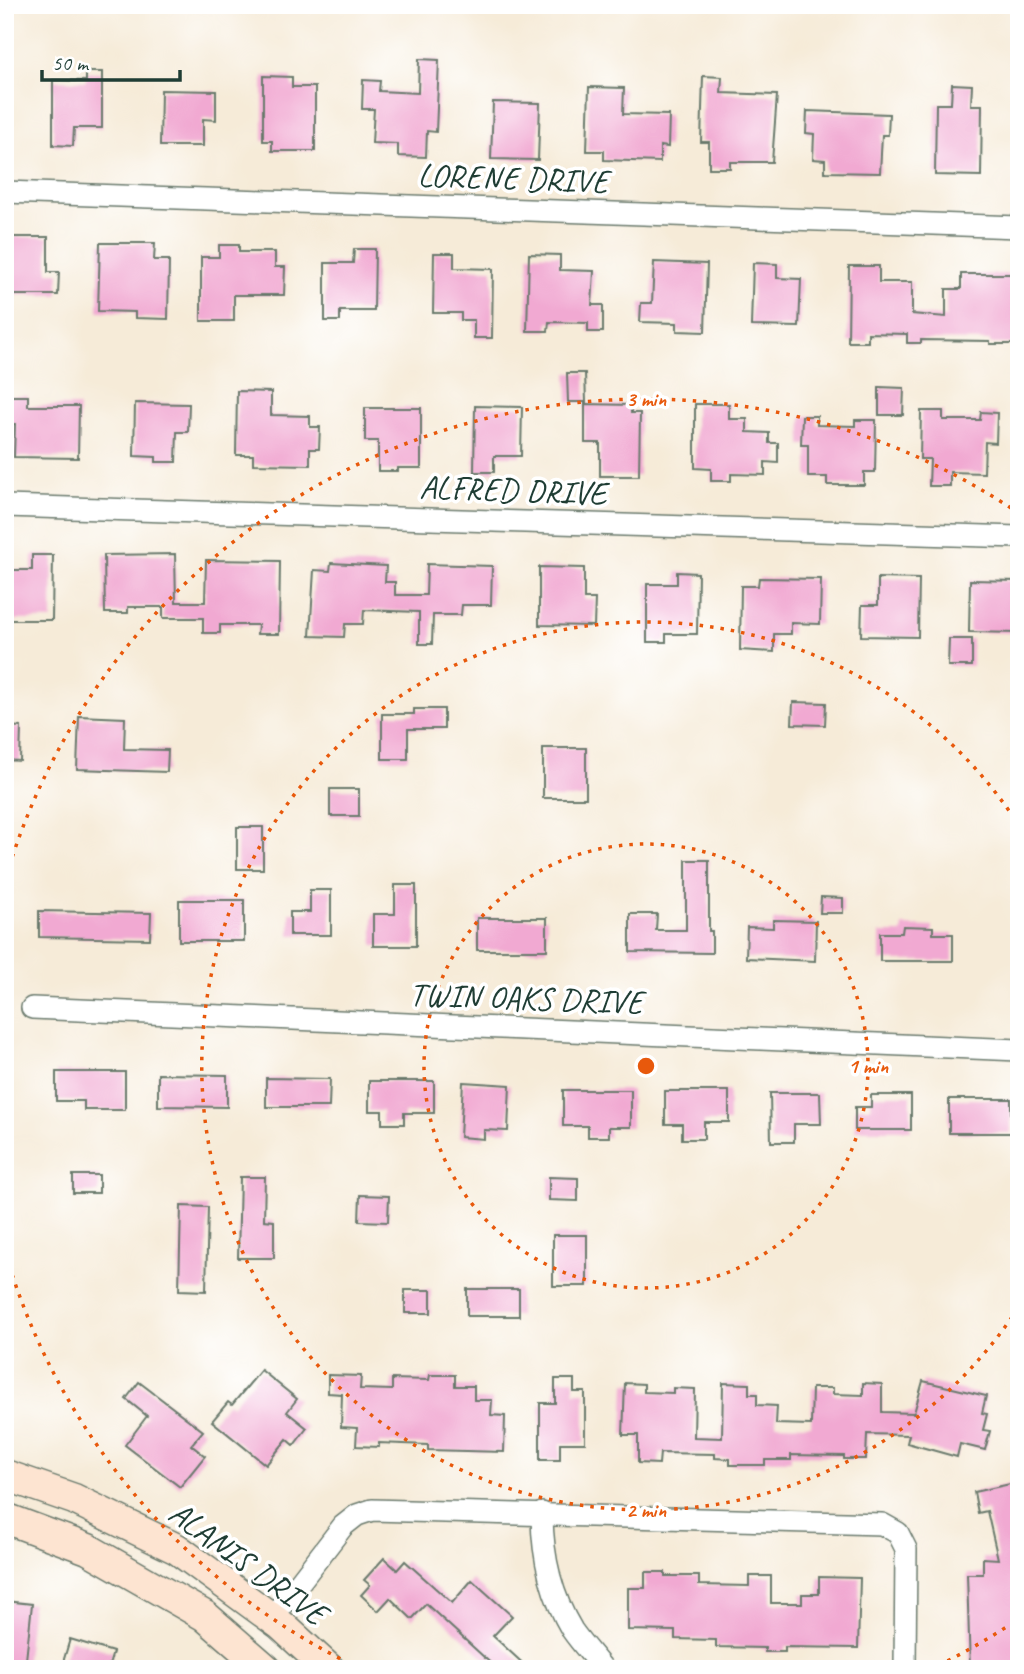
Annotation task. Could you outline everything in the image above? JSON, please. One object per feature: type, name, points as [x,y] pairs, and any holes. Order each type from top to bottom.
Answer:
[{"type":"main road","name":"ALANIS DRIVE","points":[[5,1475],[74,1499],[177,1549],[272,1618],[329,1669]]},
{"type":"main road","name":"ALANIS DRIVE","points":[[5,1518],[88,1549],[205,1616],[266,1669]]},
{"type":"street","name":"LORENE DRIVE","points":[[5,192],[1019,227]]},
{"type":"street","name":"ALFRED DRIVE","points":[[5,506],[1019,537]]},
{"type":"street","name":"TWIN OAKS DRIVE","points":[[32,1008],[1019,1050]]},
{"type":"street","points":[[272,1618],[343,1525],[357,1515],[372,1510],[872,1523],[890,1527],[903,1540],[906,1549],[905,1669]]},
{"type":"street","points":[[542,1513],[542,1535],[551,1584],[572,1629],[603,1669]]},
{"type":"building","points":[[419,59],[439,60],[436,132],[427,131],[426,157],[398,156],[398,144],[372,143],[374,109],[362,109],[363,80],[380,81],[379,91],[418,93]]},
{"type":"building","points":[[86,72],[102,72],[102,128],[74,128],[73,146],[53,145],[53,80],[86,81]]},
{"type":"building","points":[[263,76],[292,77],[292,87],[315,87],[315,151],[272,151],[272,141],[263,141]]},
{"type":"building","points":[[703,76],[722,77],[721,93],[777,95],[772,162],[730,162],[730,168],[709,168],[709,142],[701,142]]},
{"type":"building","points":[[952,84],[972,85],[971,105],[982,105],[981,176],[935,175],[936,104],[951,104]]},
{"type":"building","points":[[589,87],[624,88],[623,114],[669,115],[668,147],[660,146],[660,162],[604,160],[604,151],[587,151]]},
{"type":"building","points":[[161,90],[216,91],[216,120],[203,119],[203,146],[160,146]]},
{"type":"building","points":[[493,102],[540,103],[538,160],[491,159]]},
{"type":"building","points":[[807,111],[889,114],[888,135],[882,135],[880,173],[825,172],[825,160],[813,159],[814,134],[806,133]]},
{"type":"building","points":[[5,237],[48,237],[48,272],[59,272],[58,295],[5,295]]},
{"type":"building","points":[[100,243],[155,243],[154,260],[169,260],[168,319],[135,318],[135,312],[98,311]]},
{"type":"building","points":[[219,245],[239,245],[239,252],[275,252],[275,267],[285,267],[284,295],[234,295],[234,321],[201,321],[201,257],[219,257]]},
{"type":"building","points":[[354,249],[375,249],[374,311],[340,311],[340,321],[325,321],[325,263],[353,263]]},
{"type":"building","points":[[434,253],[454,253],[454,268],[493,269],[492,338],[474,338],[474,320],[461,320],[461,313],[433,313]]},
{"type":"building","points":[[529,254],[560,255],[560,270],[594,271],[592,305],[603,305],[603,332],[588,332],[588,323],[549,322],[548,331],[527,331]]},
{"type":"building","points":[[654,262],[707,264],[705,332],[677,331],[677,323],[640,322],[641,303],[652,303]]},
{"type":"building","points":[[753,263],[777,264],[777,278],[801,279],[799,327],[751,326]]},
{"type":"building","points":[[849,266],[879,266],[879,282],[912,282],[912,314],[946,317],[946,289],[961,289],[961,274],[1017,274],[1016,344],[921,340],[921,343],[907,343],[907,334],[868,333],[868,342],[848,342]]},
{"type":"building","points":[[567,373],[585,373],[586,402],[568,402]]},
{"type":"building","points":[[879,387],[904,388],[903,415],[879,415]]},
{"type":"building","points":[[237,391],[271,392],[271,415],[310,416],[310,427],[320,427],[319,449],[310,449],[310,465],[253,464],[253,455],[236,455]]},
{"type":"building","points":[[8,396],[28,396],[28,406],[79,406],[78,458],[14,457],[15,424],[8,424]]},
{"type":"building","points":[[135,403],[189,404],[188,432],[177,432],[176,462],[156,462],[156,457],[134,456]]},
{"type":"building","points":[[585,404],[631,405],[631,413],[640,413],[639,476],[600,476],[600,443],[585,443]]},
{"type":"building","points":[[695,404],[729,404],[729,419],[747,419],[747,432],[769,433],[769,443],[778,443],[778,463],[765,462],[765,475],[731,474],[731,481],[711,481],[711,469],[695,468]]},
{"type":"building","points":[[475,406],[522,407],[521,456],[494,456],[494,472],[474,472]]},
{"type":"building","points":[[365,408],[421,408],[421,468],[378,471],[378,441],[365,441]]},
{"type":"building","points":[[921,411],[943,411],[943,420],[980,420],[981,412],[997,413],[996,443],[985,442],[984,473],[950,472],[950,486],[929,486],[930,459],[920,459]]},
{"type":"building","points":[[802,416],[817,416],[817,425],[855,426],[855,420],[876,420],[875,472],[864,472],[864,485],[827,485],[827,477],[808,477],[808,445],[801,445]]},
{"type":"building","points":[[175,554],[176,602],[205,602],[206,560],[280,561],[279,634],[257,634],[258,625],[220,625],[220,633],[203,633],[203,618],[163,618],[163,607],[128,607],[128,613],[105,613],[104,555]]},
{"type":"building","points":[[32,555],[53,555],[52,620],[5,620],[5,570],[32,570]]},
{"type":"building","points":[[331,563],[386,566],[385,582],[395,582],[395,595],[426,595],[427,564],[492,566],[491,605],[462,605],[461,615],[433,615],[432,644],[419,644],[419,612],[364,610],[363,624],[345,624],[344,637],[310,636],[314,570],[330,571]]},
{"type":"building","points":[[539,567],[584,568],[584,599],[595,599],[594,626],[539,625]]},
{"type":"building","points":[[677,572],[698,573],[697,634],[666,634],[666,642],[647,642],[647,584],[677,584]]},
{"type":"building","points":[[759,578],[821,579],[820,624],[791,623],[791,634],[774,634],[774,652],[740,650],[741,586],[758,586]]},
{"type":"building","points":[[878,578],[919,579],[918,637],[861,636],[862,605],[878,605]]},
{"type":"building","points":[[970,580],[1019,581],[1019,633],[969,632]]},
{"type":"building","points":[[949,639],[972,639],[972,666],[948,666]]},
{"type":"building","points":[[793,702],[826,703],[825,725],[792,724]]},
{"type":"building","points":[[414,709],[444,709],[444,729],[408,729],[408,759],[382,759],[382,714],[414,714]]},
{"type":"building","points":[[79,716],[125,718],[124,749],[168,750],[167,772],[77,769]]},
{"type":"building","points":[[5,726],[21,727],[20,761],[5,760]]},
{"type":"building","points":[[543,748],[586,748],[586,798],[543,798]]},
{"type":"building","points":[[330,789],[359,789],[359,816],[330,816]]},
{"type":"building","points":[[237,827],[263,827],[263,869],[237,869]]},
{"type":"building","points":[[686,860],[709,860],[709,931],[712,931],[712,953],[630,952],[630,914],[657,914],[656,930],[686,930]]},
{"type":"building","points":[[395,885],[416,885],[416,946],[373,946],[373,914],[395,914]]},
{"type":"building","points":[[310,890],[331,890],[331,935],[290,935],[290,912],[310,912]]},
{"type":"building","points":[[821,897],[843,898],[843,913],[820,913]]},
{"type":"building","points":[[179,900],[244,900],[244,941],[179,941]]},
{"type":"building","points":[[39,911],[151,913],[150,939],[39,937]]},
{"type":"building","points":[[477,918],[547,918],[547,950],[477,950]]},
{"type":"building","points":[[773,920],[816,921],[815,961],[746,958],[747,927],[773,928]]},
{"type":"building","points":[[903,926],[933,927],[933,934],[953,934],[953,961],[880,961],[880,933],[902,933]]},
{"type":"building","points":[[56,1072],[125,1072],[125,1110],[84,1110],[84,1101],[56,1101]]},
{"type":"building","points":[[158,1074],[227,1075],[227,1107],[158,1106]]},
{"type":"building","points":[[266,1078],[330,1079],[329,1107],[266,1107]]},
{"type":"building","points":[[369,1081],[434,1081],[434,1113],[404,1113],[404,1124],[382,1124],[382,1111],[369,1111]]},
{"type":"building","points":[[463,1082],[510,1085],[508,1131],[484,1130],[484,1139],[460,1137]]},
{"type":"building","points":[[563,1090],[631,1090],[631,1127],[609,1127],[609,1137],[588,1137],[588,1126],[563,1126]]},
{"type":"building","points":[[665,1091],[729,1091],[729,1122],[704,1122],[704,1139],[682,1139],[682,1124],[665,1124]]},
{"type":"building","points":[[770,1093],[820,1093],[821,1124],[794,1124],[794,1142],[771,1142]]},
{"type":"building","points":[[871,1095],[911,1095],[911,1130],[855,1130],[855,1107],[871,1107]]},
{"type":"building","points":[[949,1099],[1011,1099],[1011,1133],[949,1133]]},
{"type":"building","points":[[73,1175],[99,1175],[99,1193],[73,1193]]},
{"type":"building","points":[[240,1177],[265,1177],[264,1220],[274,1221],[274,1258],[238,1258]]},
{"type":"building","points":[[549,1177],[578,1178],[578,1201],[549,1200]]},
{"type":"building","points":[[360,1195],[389,1196],[388,1222],[359,1221]]},
{"type":"building","points":[[181,1206],[208,1207],[206,1291],[179,1290]]},
{"type":"building","points":[[553,1235],[587,1235],[587,1286],[553,1286]]},
{"type":"building","points":[[467,1289],[519,1289],[519,1316],[467,1316]]},
{"type":"building","points":[[405,1290],[431,1290],[431,1313],[405,1313]]},
{"type":"building","points":[[261,1370],[297,1399],[287,1412],[307,1428],[294,1445],[287,1439],[266,1465],[212,1421],[228,1402],[232,1405]]},
{"type":"building","points":[[328,1375],[361,1376],[360,1389],[392,1390],[392,1379],[429,1380],[430,1375],[455,1375],[455,1386],[474,1386],[474,1400],[492,1400],[491,1415],[505,1416],[504,1452],[428,1450],[428,1445],[379,1443],[379,1447],[356,1446],[357,1428],[341,1427],[342,1394],[328,1393]]},
{"type":"building","points":[[555,1379],[574,1379],[574,1392],[585,1392],[585,1443],[560,1443],[560,1460],[540,1460],[540,1403],[555,1403]]},
{"type":"building","points":[[923,1381],[986,1396],[982,1413],[987,1414],[983,1430],[990,1431],[985,1450],[960,1444],[957,1457],[907,1443],[909,1435],[867,1434],[866,1459],[791,1455],[791,1460],[765,1460],[765,1465],[730,1465],[730,1459],[715,1458],[715,1454],[660,1453],[659,1464],[638,1463],[638,1435],[623,1435],[625,1383],[644,1384],[644,1392],[673,1393],[673,1388],[695,1389],[694,1437],[722,1438],[723,1383],[749,1384],[749,1394],[757,1394],[757,1405],[777,1406],[776,1424],[811,1425],[812,1388],[833,1388],[833,1394],[863,1395],[863,1383],[882,1384],[882,1412],[914,1413]]},
{"type":"building","points":[[139,1382],[203,1431],[191,1445],[205,1456],[180,1487],[125,1445],[147,1416],[126,1399]]},
{"type":"building","points":[[1019,1482],[1018,1669],[970,1669],[967,1574],[983,1574],[983,1558],[998,1559],[987,1511],[978,1513],[974,1492]]},
{"type":"building","points":[[384,1558],[397,1570],[405,1561],[452,1603],[472,1580],[512,1616],[493,1636],[529,1669],[497,1669],[426,1604],[412,1619],[390,1598],[378,1611],[361,1595],[370,1585],[364,1580]]},
{"type":"building","points":[[645,1572],[665,1572],[665,1576],[699,1576],[699,1585],[749,1586],[749,1576],[771,1576],[771,1603],[802,1603],[802,1594],[819,1594],[819,1577],[860,1578],[858,1648],[785,1647],[785,1652],[765,1652],[765,1648],[716,1647],[716,1640],[675,1639],[675,1631],[628,1630],[628,1588],[645,1588]]},
{"type":"building","points":[[5,1601],[32,1604],[25,1669],[5,1669]]},
{"type":"building","points":[[70,1639],[113,1652],[108,1669],[61,1669]]}]
